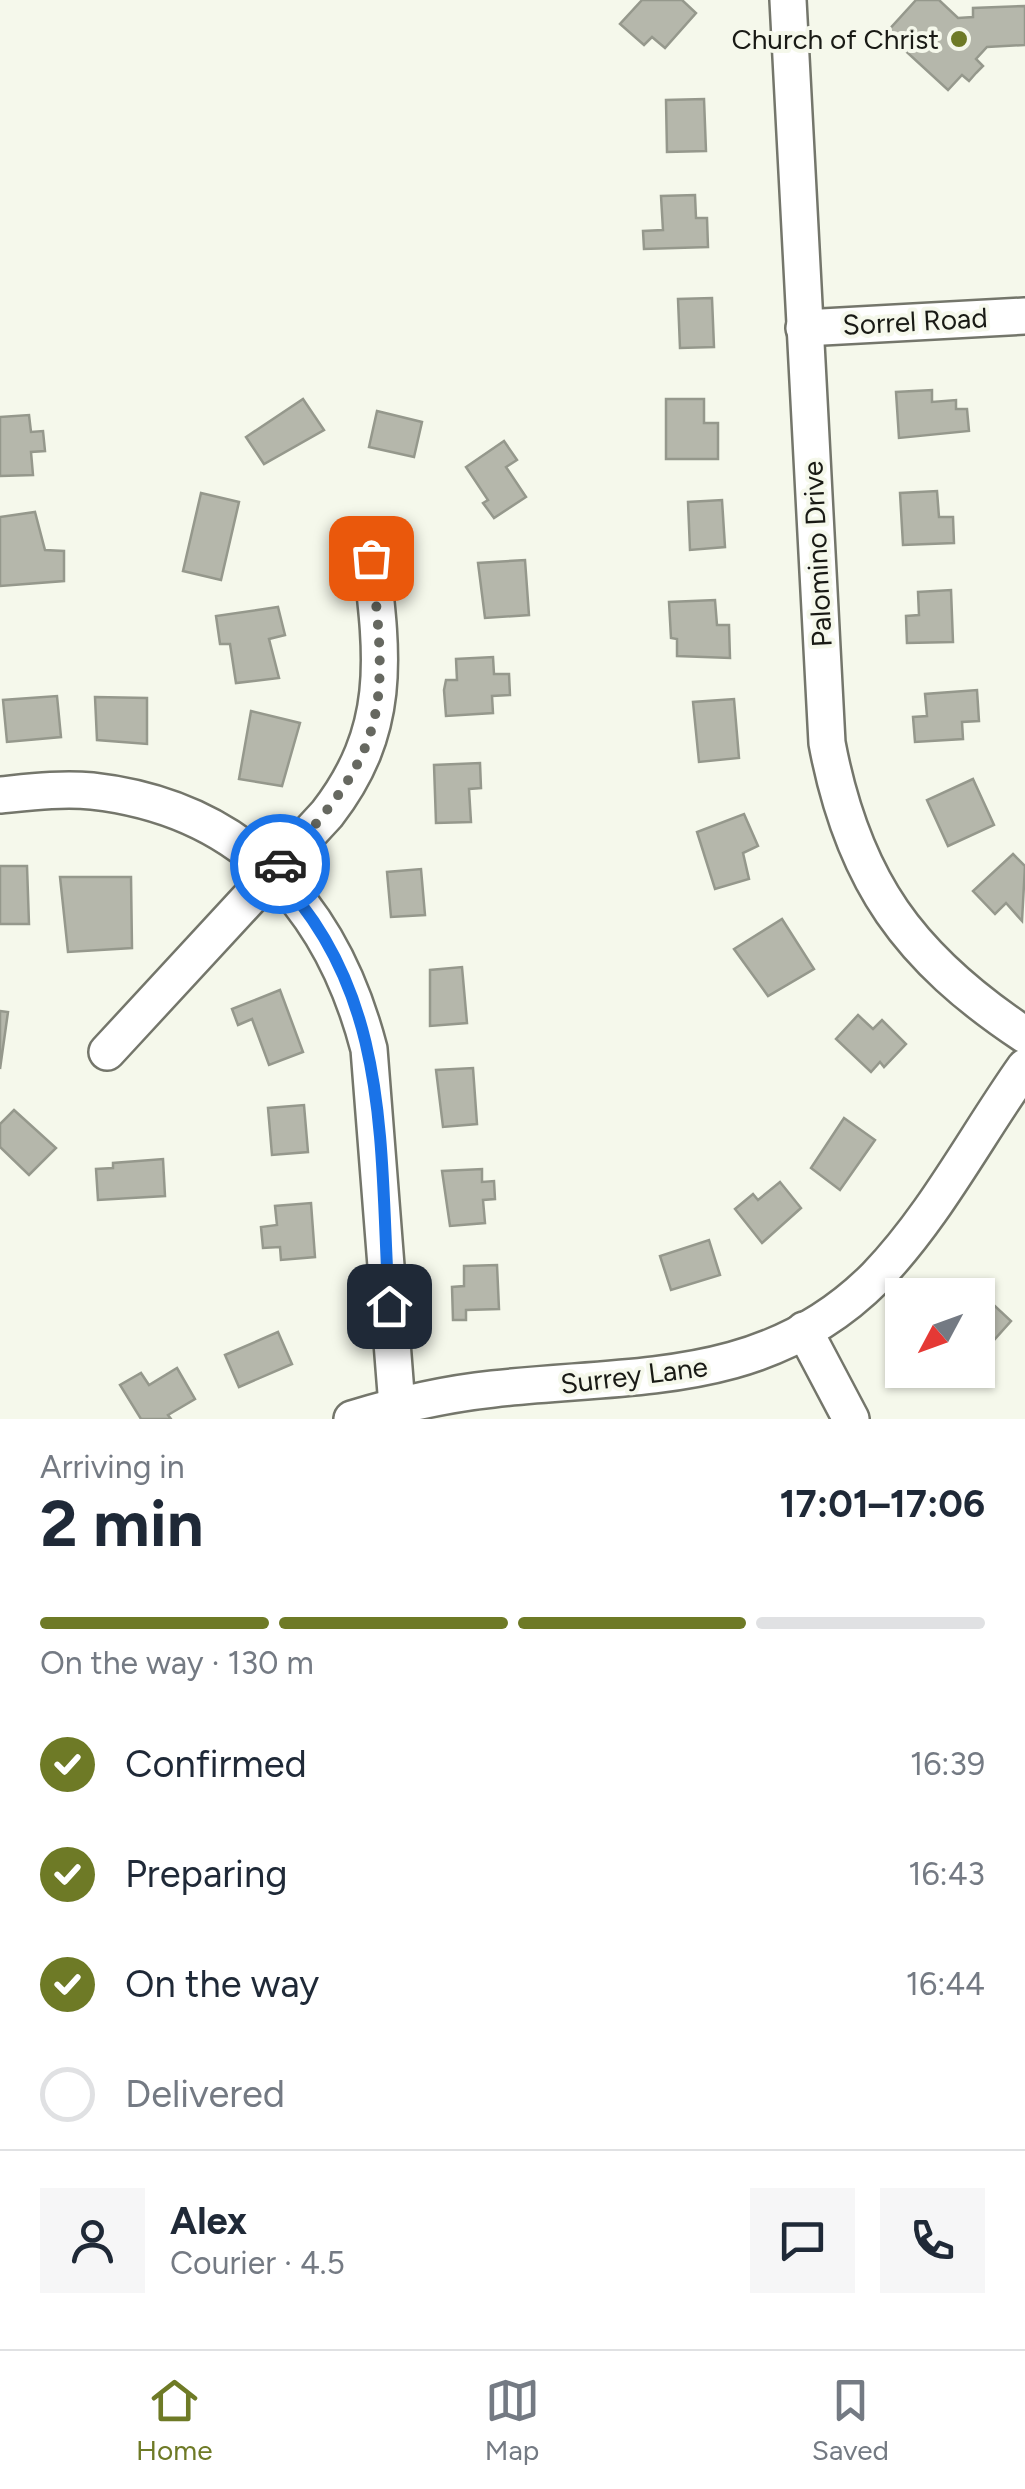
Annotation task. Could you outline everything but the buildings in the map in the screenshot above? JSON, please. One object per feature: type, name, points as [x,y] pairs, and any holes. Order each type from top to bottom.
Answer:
[{"type":"street","name":"Palomino Drive","points":[[788,0],[827,743],[837,795],[869,876],[907,935],[972,1000],[1025,1034]]},
{"type":"street","name":"Sorrel Road","points":[[804,328],[1025,316]]},
{"type":"street","points":[[107,1052],[339,799],[369,742],[382,678],[371,558]]},
{"type":"street","points":[[0,794],[88,791],[128,796],[203,824],[273,872],[322,928],[342,963],[370,1049],[397,1406]]},
{"type":"street","name":"Surrey Lane","points":[[352,1419],[397,1406],[494,1388],[683,1374],[739,1360],[804,1330],[855,1296],[908,1242],[1025,1067]]},
{"type":"street","points":[[804,1330],[851,1419]]},
{"type":"way so far","points":[[280,864],[339,799],[369,742],[382,678],[382,645],[371,558]]},
{"type":"place","name":"Church of Christ","points":[[959,39]]},
{"type":"route","points":[[280,864],[273,872],[298,896],[342,963],[370,1049],[389,1306]]}]
